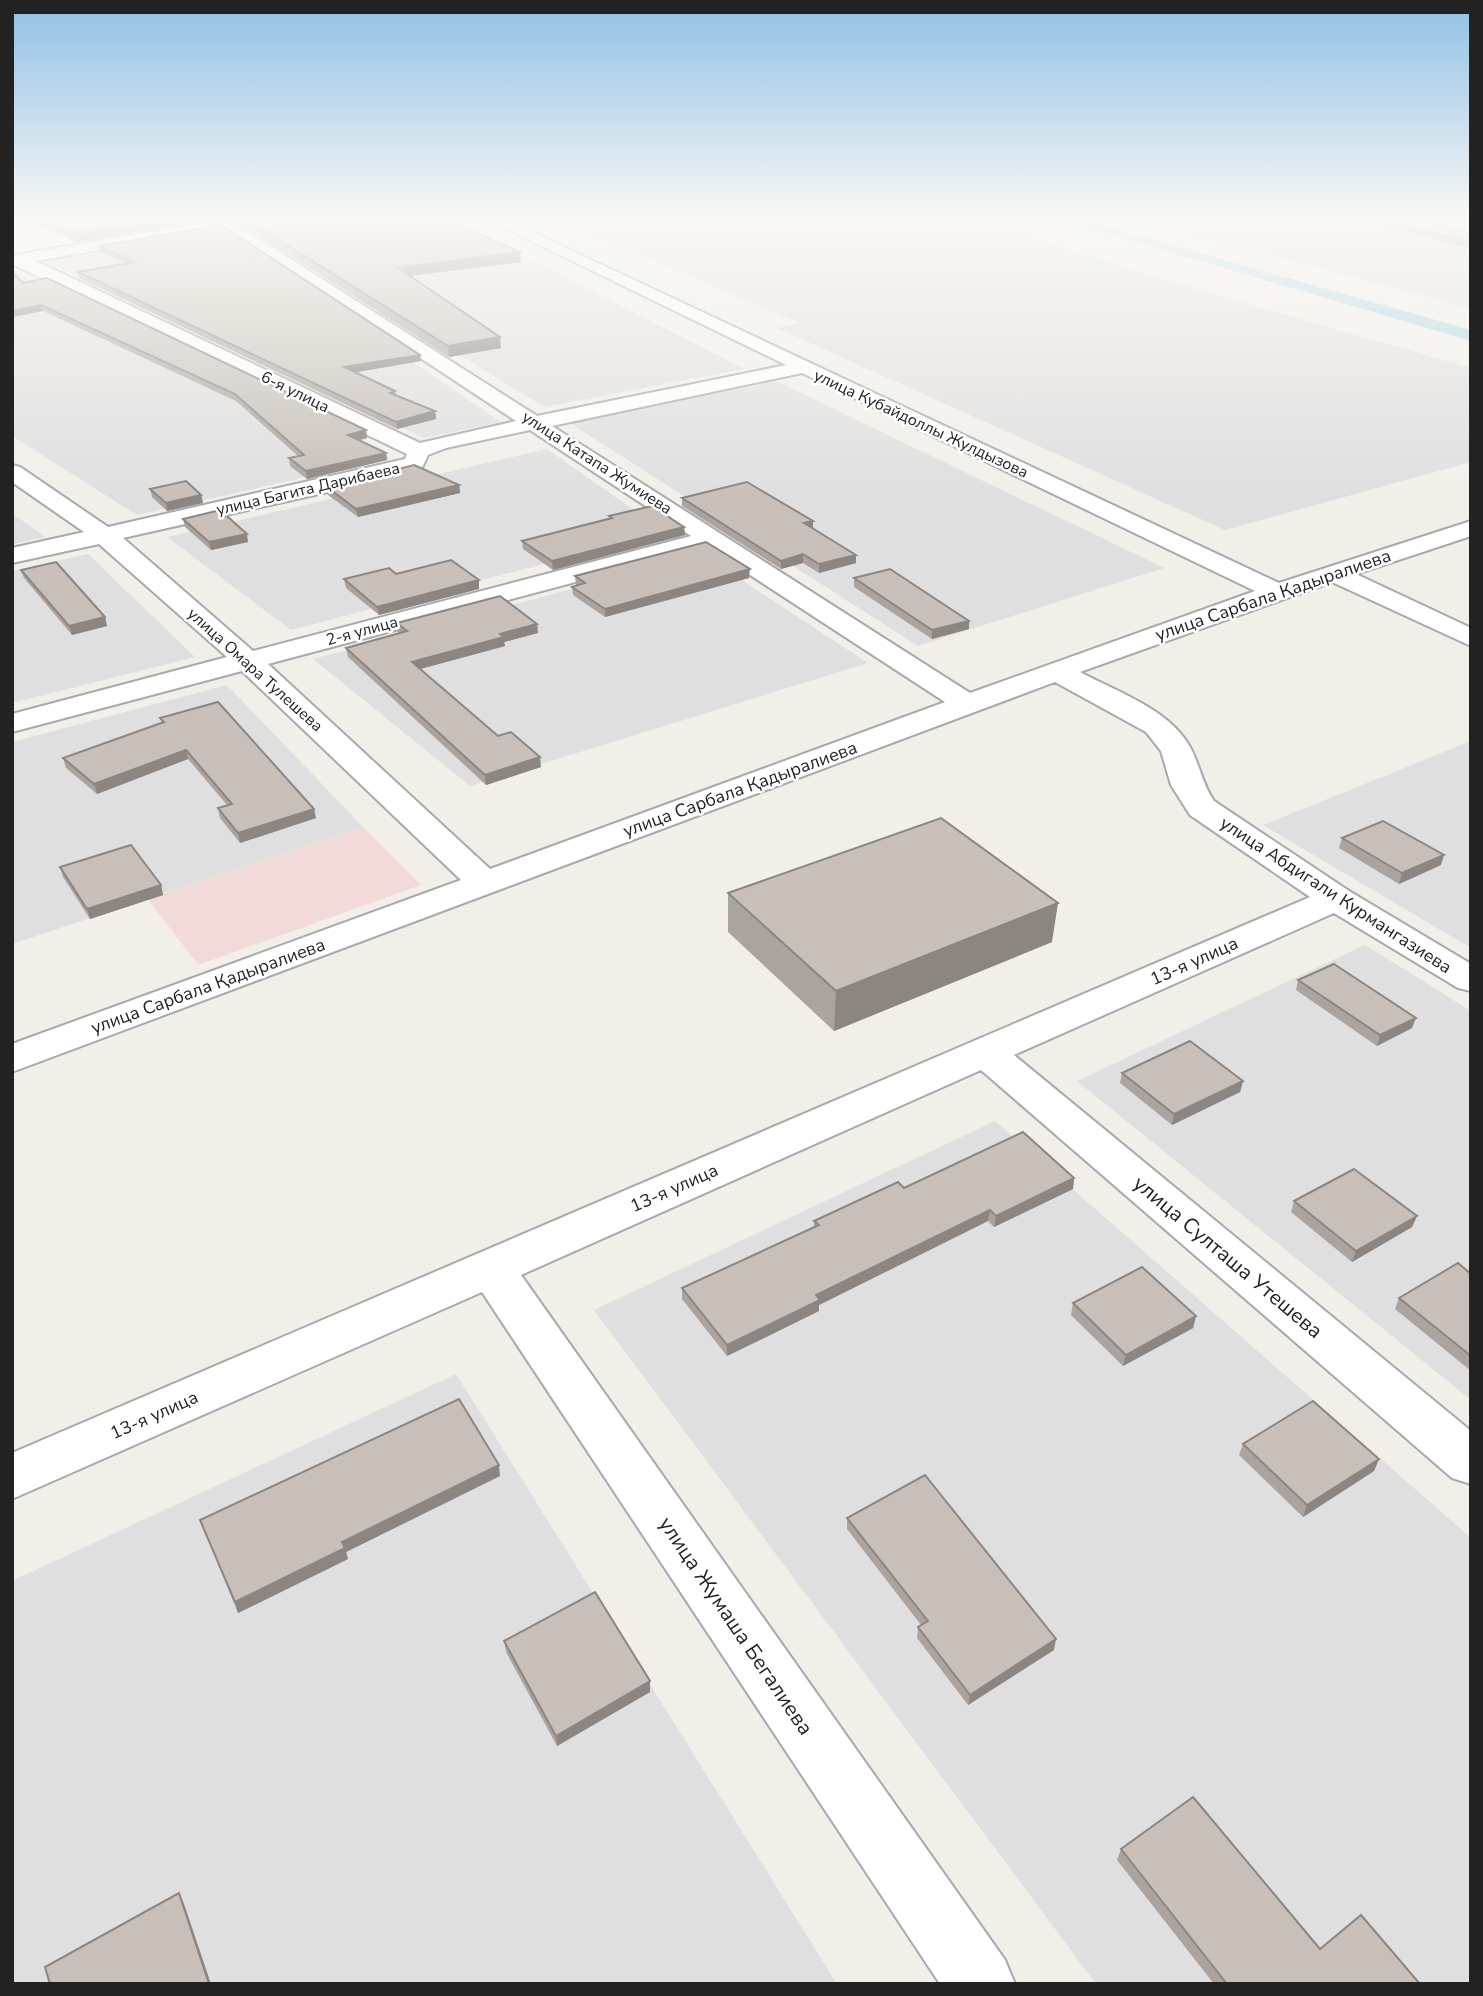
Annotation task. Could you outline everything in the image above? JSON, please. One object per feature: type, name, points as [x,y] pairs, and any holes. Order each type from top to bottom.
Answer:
[{"type":"street","name":"6-я улица","points":[[123,311],[419,451]]},
{"type":"street","name":"улица Катапа Жумиева","points":[[363,311],[967,704]]},
{"type":"street","name":"улица Кубайдоллы Жулдызова","points":[[684,311],[1277,592]]},
{"type":"street","name":"улица Багита Дарибаева","points":[[12,556],[382,473],[414,463],[419,451],[440,443],[535,421],[801,368]]},
{"type":"street","name":"улица Омара Тулешева","points":[[12,472],[104,536],[248,661],[486,884]]},
{"type":"street","name":"улица Сарбала Қадыралиева","points":[[12,1059],[1056,671],[1332,573],[1471,528]]},
{"type":"street","name":"2-я улица","points":[[12,723],[711,538]]},
{"type":"street","points":[[1332,573],[1471,638]]},
{"type":"street","name":"улица Абдигали Курмангазиева","points":[[1056,671],[1157,726],[1175,749],[1187,785],[1202,808],[1336,899],[1471,980]]},
{"type":"street","name":"13-я улица","points":[[12,1477],[1336,899]]},
{"type":"street","name":"улица Султаша Утешева","points":[[985,1052],[1471,1462]]},
{"type":"street","name":"улица Жумаша Бегалиева","points":[[491,1268],[981,1984]]},
{"type":"shaded area","points":[[12,311],[95,311],[391,458],[137,515],[12,436]]},
{"type":"shaded area","points":[[152,311],[338,311],[501,422],[424,438]]},
{"type":"shaded area","points":[[388,311],[631,311],[744,369],[544,407]]},
{"type":"shaded area","points":[[772,311],[1273,311],[1471,368],[1471,462],[1225,530],[777,328],[800,323]]},
{"type":"shaded area","points":[[776,381],[1164,568],[918,646],[570,423]]},
{"type":"shaded area","points":[[547,449],[665,532],[291,630],[167,537]]},
{"type":"shaded area","points":[[12,513],[45,537],[12,544]]},
{"type":"shaded area","points":[[88,554],[195,657],[12,703],[12,571]]},
{"type":"shaded area","points":[[702,554],[868,663],[470,786],[313,659]]},
{"type":"shaded area","points":[[227,685],[363,827],[12,944],[12,742]]},
{"type":"shaded area","points":[[1471,741],[1471,948],[1263,825]]},
{"type":"shaded area","points":[[363,827],[421,885],[198,965],[148,899]]},
{"type":"shaded area","points":[[1365,945],[1471,1011],[1471,1400],[1077,1081]]},
{"type":"shaded area","points":[[995,1121],[1471,1538],[1471,1984],[1096,1984],[594,1310]]},
{"type":"shaded area","points":[[456,1374],[837,1984],[12,1984],[12,1581]]},
{"type":"building","points":[[54,311],[117,311],[366,430],[348,435],[386,453],[306,471],[289,458],[304,455],[235,394]]},
{"type":"building","points":[[161,311],[353,311],[420,355],[344,367],[395,391],[390,393],[435,411],[396,422]]},
{"type":"building","points":[[392,311],[462,311],[500,337],[448,346]]},
{"type":"building","points":[[414,465],[459,485],[356,509],[327,487]]},
{"type":"building","points":[[186,481],[201,495],[166,503],[150,489]]},
{"type":"building","points":[[747,482],[813,521],[804,523],[856,555],[819,564],[803,554],[781,561],[682,498]]},
{"type":"building","points":[[652,506],[684,527],[552,561],[522,541],[612,518],[609,516]]},
{"type":"building","points":[[220,510],[247,534],[209,542],[183,519]]},
{"type":"building","points":[[706,542],[750,569],[605,609],[572,587],[585,583],[575,576]]},
{"type":"building","points":[[451,560],[479,580],[377,607],[344,579],[389,568],[396,574]]},
{"type":"building","points":[[56,562],[105,617],[69,626],[21,570]]},
{"type":"building","points":[[890,569],[969,621],[932,630],[854,578]]},
{"type":"building","points":[[500,596],[537,624],[500,634],[504,637],[412,662],[498,736],[511,732],[540,757],[485,775],[346,648],[407,631],[397,623]]},
{"type":"building","points":[[218,702],[314,809],[238,833],[218,808],[232,804],[186,750],[94,784],[63,758],[164,722],[160,718]]},
{"type":"building","points":[[941,818],[1058,903],[836,991],[728,893]]},
{"type":"building","points":[[1383,821],[1444,855],[1402,873],[1342,838]]},
{"type":"building","points":[[131,845],[161,885],[87,909],[60,867]]},
{"type":"building","points":[[1334,964],[1416,1018],[1380,1035],[1298,980]]},
{"type":"building","points":[[1190,1041],[1243,1081],[1174,1114],[1122,1073]]},
{"type":"building","points":[[1023,1132],[1074,1178],[996,1216],[990,1210],[816,1295],[820,1300],[727,1345],[682,1288],[819,1225],[814,1221],[898,1182],[904,1188]]},
{"type":"building","points":[[1354,1169],[1417,1216],[1356,1251],[1294,1201]]},
{"type":"building","points":[[1458,1263],[1471,1274],[1471,1356],[1399,1298]]},
{"type":"building","points":[[1142,1267],[1196,1316],[1126,1355],[1073,1303]]},
{"type":"building","points":[[459,1399],[499,1465],[342,1542],[345,1548],[235,1602],[200,1520]]},
{"type":"building","points":[[1313,1401],[1379,1459],[1307,1505],[1243,1444]]},
{"type":"building","points":[[925,1475],[1056,1639],[970,1695],[918,1627],[928,1621],[847,1518]]},
{"type":"building","points":[[595,1592],[650,1681],[556,1736],[504,1641]]},
{"type":"building","points":[[1193,1797],[1320,1949],[1361,1915],[1420,1984],[1227,1984],[1121,1849]]},
{"type":"building","points":[[179,1893],[209,1984],[50,1984],[45,1967]]},
{"type":"waterway","points":[[1385,311],[1471,336]]}]
